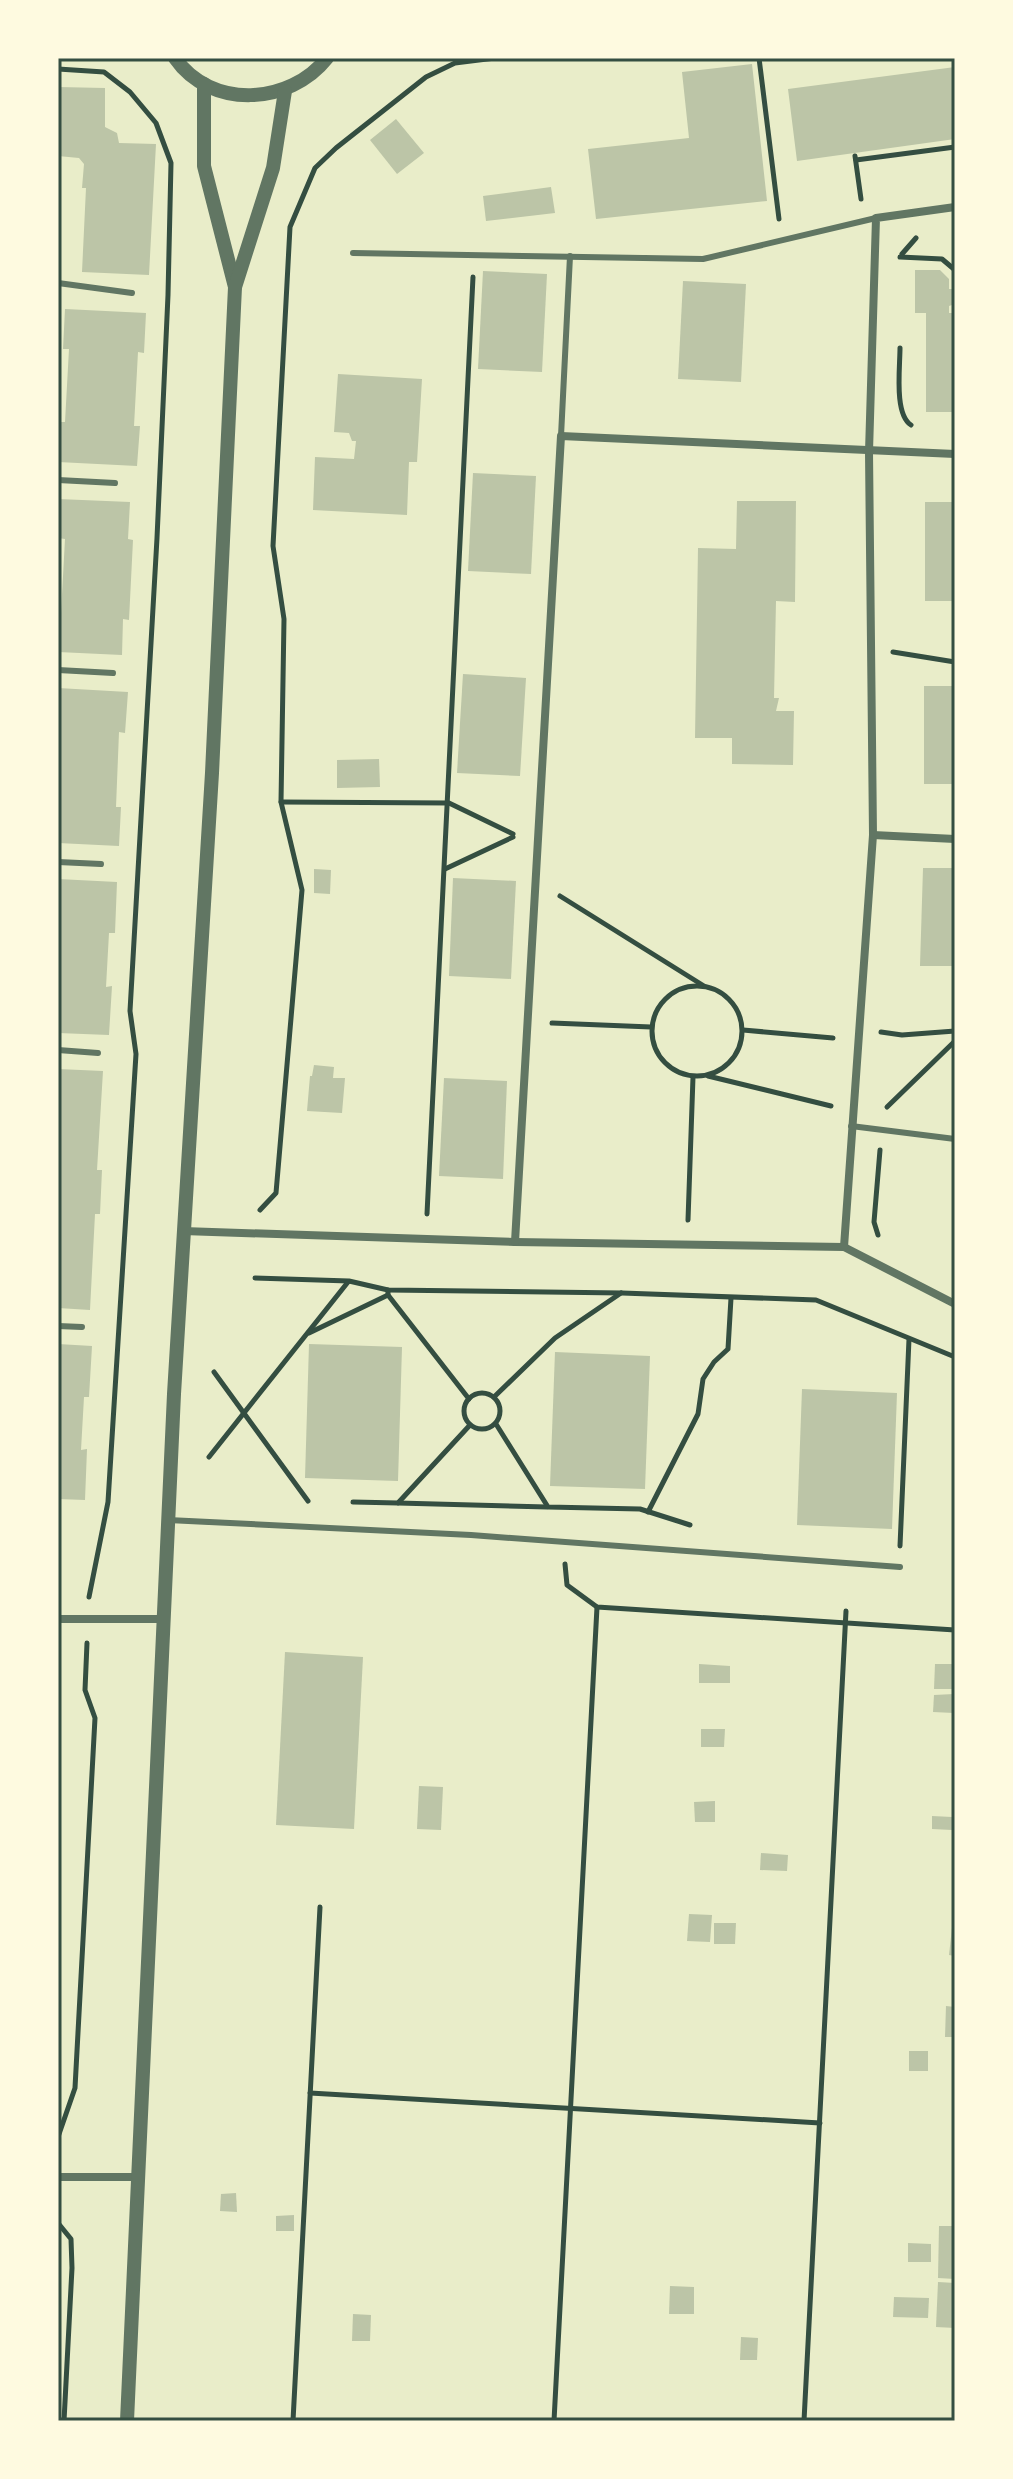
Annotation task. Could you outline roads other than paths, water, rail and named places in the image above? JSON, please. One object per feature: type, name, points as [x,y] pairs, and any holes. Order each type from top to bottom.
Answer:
[{"type":"street","points":[[175,58],[204,84],[234,95],[267,95],[285,91],[327,58]]},
{"type":"street","points":[[204,84],[204,166],[235,287]]},
{"type":"street","points":[[127,2421],[168,1520],[213,759],[235,287],[273,168],[285,91]]},
{"type":"street","points":[[844,1247],[851,1111],[873,835],[869,452],[876,218],[955,207]]},
{"type":"street","points":[[515,1242],[561,436],[955,454]]},
{"type":"street","points":[[873,835],[955,839]]},
{"type":"street","points":[[183,1231],[515,1242],[844,1247],[955,1304]]},
{"type":"street","points":[[58,1619],[164,1619]]},
{"type":"street","points":[[58,2177],[139,2177]]},
{"type":"lane","points":[[353,253],[703,259],[876,218]]},
{"type":"lane","points":[[561,436],[570,256]]},
{"type":"lane","points":[[58,283],[132,293]]},
{"type":"lane","points":[[58,480],[115,483]]},
{"type":"lane","points":[[58,670],[113,673]]},
{"type":"lane","points":[[58,862],[101,864]]},
{"type":"lane","points":[[58,1050],[98,1053]]},
{"type":"lane","points":[[850,1126],[955,1139]]},
{"type":"lane","points":[[58,1326],[82,1327]]},
{"type":"lane","points":[[168,1520],[471,1535],[900,1567]]}]
